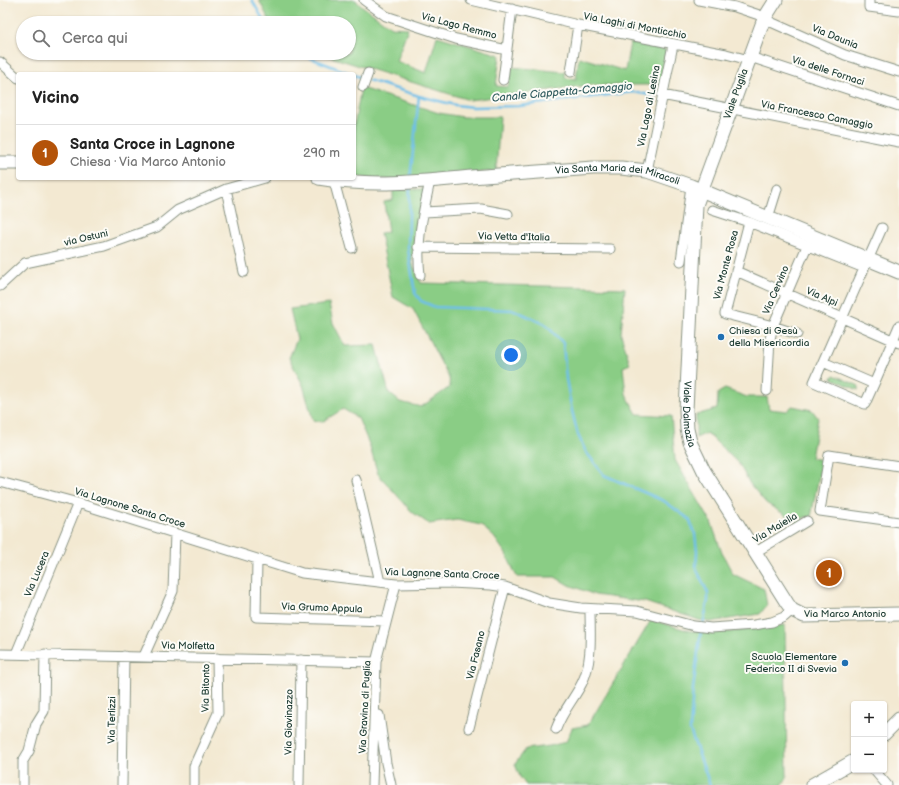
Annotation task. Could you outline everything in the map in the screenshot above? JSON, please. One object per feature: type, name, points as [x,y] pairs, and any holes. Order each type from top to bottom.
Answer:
[{"type":"main road","name":"Viale Puglia","points":[[696,189],[731,109],[764,18],[776,0]]},
{"type":"main road","points":[[0,163],[16,163]]},
{"type":"main road","name":"Via Santa Maria dei Miracoli","points":[[329,180],[372,183],[430,181],[592,168],[621,168],[647,171],[768,218],[867,264],[899,272]]},
{"type":"main road","name":"Viale Dalmazia","points":[[696,189],[686,410],[688,436],[694,454],[704,471],[754,553],[792,610]]},
{"type":"main road","name":"Via Marco Antonio","points":[[792,610],[804,616],[899,614]]},
{"type":"main road","points":[[887,731],[899,719]]},
{"type":"main road","points":[[814,784],[851,763]]},
{"type":"street","name":"Via Lago Remmo","points":[[364,0],[386,16],[456,39],[507,50]]},
{"type":"street","name":"Via Laghi di Monticchio","points":[[471,0],[578,26],[749,59]]},
{"type":"street","name":"Via Daunia","points":[[699,0],[735,7],[764,18],[845,55],[899,72]]},
{"type":"street","points":[[869,4],[899,11]]},
{"type":"street","points":[[503,80],[512,9]]},
{"type":"street","points":[[571,72],[578,26]]},
{"type":"street","name":"Via Lago di Lesina","points":[[647,171],[673,44]]},
{"type":"street","name":"Via delle Fornaci","points":[[749,59],[899,106]]},
{"type":"street","points":[[0,62],[16,76]]},
{"type":"street","points":[[363,87],[368,73]]},
{"type":"street","name":"Via Francesco Camaggio","points":[[662,95],[899,142]]},
{"type":"street","name":"via Ostuni","points":[[0,286],[24,263],[111,244],[157,227],[178,210],[226,189],[258,180]]},
{"type":"street","points":[[334,181],[352,248]]},
{"type":"street","points":[[420,275],[418,247],[430,181]]},
{"type":"street","points":[[226,189],[244,272]]},
{"type":"street","points":[[681,261],[696,189]]},
{"type":"street","points":[[768,218],[777,189]]},
{"type":"street","points":[[424,212],[481,209],[508,214]]},
{"type":"street","name":"Via Santa Maria dei Miracoli","points":[[712,210],[749,222],[807,246],[867,264]]},
{"type":"street","name":"Via Monte Rosa","points":[[749,222],[725,314],[773,326]]},
{"type":"street","points":[[882,228],[814,382],[865,404],[896,342],[899,326]]},
{"type":"street","name":"Via Cervino","points":[[767,391],[770,339],[773,326],[807,246]]},
{"type":"street","name":"Via Vetta d'Italia","points":[[418,247],[610,249]]},
{"type":"street","name":"Via Alpi","points":[[736,271],[896,342]]},
{"type":"street","points":[[773,326],[797,334]]},
{"type":"street","points":[[823,362],[874,384]]},
{"type":"street","points":[[899,466],[829,456],[820,511],[899,522]]},
{"type":"street","points":[[356,480],[380,582]]},
{"type":"street","name":"Via Lagnone Santa Croce","points":[[0,482],[78,503],[302,574],[396,584],[450,583],[505,587],[549,604],[590,609],[637,611],[694,626],[711,628],[754,625],[772,622],[784,617],[792,610]]},
{"type":"street","name":"Via Lucera","points":[[16,654],[78,503]]},
{"type":"street","name":"Via Maiella","points":[[754,553],[807,521]]},
{"type":"street","points":[[144,656],[173,591],[175,533]]},
{"type":"street","name":"Via Grumo Appula","points":[[257,560],[256,617],[386,621]]},
{"type":"street","name":"Via Gravina di Puglia","points":[[372,785],[376,662],[396,584]]},
{"type":"street","name":"Via Fasano","points":[[469,728],[505,587]]},
{"type":"street","points":[[556,729],[560,718],[582,682],[589,661],[590,609]]},
{"type":"street","name":"Via Molfetta","points":[[0,654],[376,662]]},
{"type":"street","points":[[23,785],[23,761],[29,751],[36,724],[44,711],[45,654]]},
{"type":"street","name":"Via Terlizzi","points":[[122,785],[124,656]]},
{"type":"street","name":"Via Bitonto","points":[[194,785],[194,766],[218,713],[217,658]]},
{"type":"street","name":"Via Giovinazzo","points":[[299,785],[301,660]]},
{"type":"street","points":[[376,690],[386,763],[391,785]]},
{"type":"street","points":[[877,773],[887,785]]},
{"type":"green space","points":[[259,0],[356,0],[391,27],[408,28],[396,61],[426,73],[437,36],[500,55],[496,86],[508,87],[511,67],[565,72],[565,78],[576,79],[579,57],[625,71],[630,43],[666,50],[660,85],[591,85],[469,100],[340,60],[356,60],[356,16],[267,16]]},
{"type":"green space","points":[[361,88],[439,113],[463,117],[500,117],[496,171],[397,180],[356,177],[356,115]]},
{"type":"green space","points":[[426,189],[417,221],[412,262],[421,283],[625,288],[621,334],[630,364],[623,367],[626,394],[637,414],[671,416],[675,460],[711,522],[722,553],[733,574],[764,589],[767,605],[760,614],[710,622],[699,620],[645,602],[595,595],[567,584],[555,577],[517,577],[506,554],[494,537],[481,525],[457,520],[429,524],[412,512],[378,474],[369,444],[358,418],[343,409],[322,422],[313,420],[303,385],[289,358],[297,339],[290,309],[329,304],[333,323],[345,346],[376,345],[389,393],[400,402],[421,407],[450,387],[449,378],[413,309],[393,297],[380,233],[388,232],[384,202],[393,200],[393,190]]},
{"type":"green space","points":[[834,375],[859,386],[858,390],[832,378]]},
{"type":"green space","points":[[725,389],[747,397],[767,397],[769,409],[787,411],[792,406],[812,410],[818,418],[811,458],[822,460],[811,517],[805,517],[797,522],[766,503],[750,484],[739,464],[707,433],[696,438],[696,415],[717,409],[718,393]]},
{"type":"green space","points":[[651,620],[690,631],[730,632],[785,625],[787,778],[782,785],[526,785],[520,777],[515,764],[526,749],[566,742],[572,728],[588,725]]},
{"type":"waterway","name":"Canale Ciappetta-Camaggio","points":[[252,0],[261,16]]},
{"type":"waterway","name":"Canale Ciappetta-Camaggio","points":[[315,60],[347,72]]},
{"type":"waterway","name":"Canale Ciappetta-Camaggio","points":[[356,76],[363,78]]},
{"type":"waterway","name":"Canale Ciappetta-Camaggio","points":[[368,80],[419,96],[455,105],[473,107],[519,106],[633,92],[656,96]]},
{"type":"waterway","points":[[410,179],[419,96]]},
{"type":"waterway","points":[[410,186],[408,249],[415,293],[421,301],[435,307],[514,310],[545,324],[563,343],[566,379],[572,411],[578,435],[586,452],[604,475],[664,501],[689,519],[695,534],[697,551],[696,568],[708,593],[703,625]]},
{"type":"waterway","points":[[701,630],[693,689],[690,730],[710,785]]},
{"type":"place","name":"Chiesa di Gesù della Misericordia","points":[[721,337]]},
{"type":"place","name":"Santa Croce in Lagnone","points":[[829,573]]},
{"type":"place","name":"Scuola Elementare Federico II di Svevia","points":[[845,663]]}]
